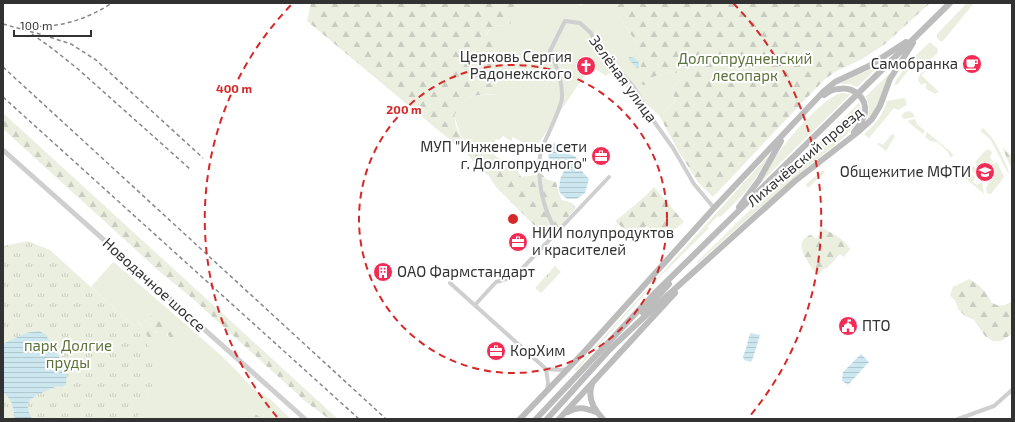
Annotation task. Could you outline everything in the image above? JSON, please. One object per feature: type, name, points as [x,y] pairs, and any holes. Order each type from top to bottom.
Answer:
[{"type":"main road","name":"Лихачёвский проезд","points":[[536,419],[649,299],[950,3]]},
{"type":"main road","name":"Лихачёвский проезд","points":[[787,131],[818,97],[835,82],[880,60],[916,36]]},
{"type":"main road","name":"Лихачёвский проезд","points":[[610,350],[795,181],[865,126],[877,113],[890,80],[916,36]]},
{"type":"main road","points":[[818,97],[838,89],[850,89],[858,94],[864,102],[865,113],[858,127],[846,141]]},
{"type":"main road","points":[[729,221],[759,180],[787,131]]},
{"type":"main road","points":[[520,419],[569,369],[714,208],[787,131]]},
{"type":"main road","name":"Лихачёвский проезд","points":[[546,419],[705,245]]},
{"type":"main road","name":"Лихачёвский проезд","points":[[560,418],[704,263]]},
{"type":"main road","points":[[594,381],[590,388],[590,398],[596,412],[603,419]]},
{"type":"main road","points":[[560,418],[575,408],[596,412]]},
{"type":"street","name":"Зелёная улица","points":[[557,232],[550,220],[545,204],[541,189],[539,171],[541,150],[562,98],[559,73],[550,51],[565,21],[580,23],[591,33],[596,44],[633,86],[694,184],[714,208]]},
{"type":"street","name":"Новодачное шоссе","points":[[3,150],[306,419]]},
{"type":"street","points":[[475,305],[496,282],[514,277],[609,177]]},
{"type":"street","points":[[450,283],[546,369],[569,369]]},
{"type":"street","points":[[546,369],[548,383],[547,391]]},
{"type":"street","points":[[958,419],[994,406],[1012,390]]},
{"type":"green space","points":[[311,3],[520,3],[510,10],[511,23],[505,26],[496,25],[489,30],[487,35],[492,44],[501,50],[503,54],[496,78],[497,94],[475,96],[467,99],[454,116],[456,126],[464,143],[471,151],[494,167],[522,177],[542,174],[546,179],[556,182],[562,200],[572,203],[576,208],[552,234],[546,234],[534,225],[496,187],[489,176],[479,168],[467,154],[307,21]]},
{"type":"green space","points":[[520,3],[571,3],[582,5],[584,3],[609,3],[637,43],[638,48],[636,50],[643,61],[639,71],[638,80],[648,85],[652,77],[670,72],[678,72],[681,79],[671,90],[676,101],[659,115],[609,73],[606,76],[591,66],[535,150],[513,137],[511,141],[503,136],[499,140],[496,139],[491,148],[496,151],[494,155],[515,168],[522,177],[494,167],[471,151],[461,136],[454,116],[463,102],[467,99],[475,96],[497,94],[496,77],[498,72],[496,48],[489,42],[487,36],[489,30],[496,25],[505,26],[510,10]]},
{"type":"green space","name":"Долгопрудненский лесопарк","points":[[609,3],[930,3],[885,44],[862,59],[835,72],[825,79],[713,197],[698,182],[679,152],[659,115],[676,101],[671,90],[681,79],[678,73],[670,72],[652,77],[648,85],[643,85],[638,80],[639,71],[643,61],[636,50],[637,43]]},
{"type":"green space","points":[[967,3],[974,3],[943,41],[940,41],[937,38],[937,34]]},
{"type":"green space","points":[[930,42],[938,49],[937,54],[915,70],[911,60]]},
{"type":"green space","points":[[909,64],[910,68],[898,84],[894,86],[896,80]]},
{"type":"green space","points":[[878,66],[857,87],[850,84],[841,84],[842,82]]},
{"type":"green space","points":[[931,67],[921,75],[939,92],[935,94],[925,88],[926,84],[924,83],[921,85],[918,80],[920,74]]},
{"type":"green space","points":[[890,73],[876,108],[868,119],[869,106],[866,96]]},
{"type":"green space","points":[[841,93],[851,94],[762,181],[774,159],[796,131],[820,106]]},
{"type":"green space","points":[[904,98],[907,105],[898,110],[894,108],[869,138],[864,134],[878,119],[887,101]]},
{"type":"green space","points":[[859,103],[861,114],[854,126],[843,138],[740,225],[698,263],[697,262]]},
{"type":"green space","points":[[909,111],[913,113],[915,117],[904,119],[901,116],[905,112]]},
{"type":"green space","points":[[3,113],[338,419],[329,419],[306,402],[3,129]]},
{"type":"green space","points":[[915,119],[917,124],[925,131],[923,134],[908,122],[909,120]]},
{"type":"green space","points":[[983,128],[992,137],[1009,172],[1008,173],[990,139],[980,131]]},
{"type":"green space","points":[[927,132],[952,153],[953,155],[951,158],[947,151],[937,142],[930,141],[925,137]]},
{"type":"green space","points":[[892,134],[895,136],[886,151],[877,144],[880,143],[883,145]]},
{"type":"green space","points":[[1002,147],[1012,156],[1012,170]]},
{"type":"green space","points":[[988,149],[992,152],[990,157],[992,160],[991,161],[994,164],[997,162],[1004,177],[991,194],[987,193],[986,188],[991,179],[986,175],[983,179],[981,179],[970,169],[973,166],[979,171],[984,164],[982,162],[978,166],[975,162]]},
{"type":"green space","points":[[769,155],[754,180],[738,200],[707,227],[709,228],[659,278],[576,371],[574,370]]},
{"type":"green space","points":[[823,170],[825,172],[808,188],[806,186],[807,183]]},
{"type":"green space","points":[[968,174],[975,177],[973,182],[977,185],[982,183],[984,194],[965,178]]},
{"type":"green space","points":[[654,187],[684,222],[665,237],[646,226],[635,239],[615,221],[640,201]]},
{"type":"green space","points":[[821,227],[841,239],[850,249],[844,257],[840,254],[818,275],[806,259],[801,245],[804,239],[812,234],[816,239],[819,235],[819,230]]},
{"type":"green space","name":"парк Долгие пруды","points":[[28,241],[50,250],[135,327],[147,343],[153,363],[153,380],[146,404],[136,419],[3,419],[3,246]]},
{"type":"green space","points":[[112,263],[115,263],[224,358],[256,391],[270,399],[291,419],[262,419],[241,406],[245,419],[138,419],[137,418],[149,397],[135,327],[91,287]],"holes":[[[159,317],[163,321],[169,321],[173,331],[168,337],[167,333],[154,332],[151,342],[148,335],[139,323],[143,318],[150,327],[152,322]]]},
{"type":"green space","points":[[555,266],[561,272],[541,293],[535,288]]},
{"type":"green space","points":[[969,279],[977,283],[983,289],[992,303],[1002,305],[1012,301],[1012,334],[1001,341],[993,341],[985,336],[974,320],[965,316],[958,309],[956,302],[950,295],[953,287]]},
{"type":"green space","points":[[153,314],[163,321],[171,321],[175,336],[172,339],[167,333],[159,334],[156,331],[154,333],[158,340],[155,343],[151,342],[138,320],[139,318],[143,318],[150,327],[152,322],[150,317]]},
{"type":"green space","points":[[240,405],[260,417],[262,419],[245,419]]},
{"type":"water","points":[[629,57],[635,58],[639,63],[639,67],[637,68],[629,60]]},
{"type":"water","points":[[554,143],[560,146],[560,151],[575,156],[578,161],[579,168],[589,179],[585,193],[577,199],[567,199],[559,190],[560,179],[565,169],[561,165],[551,162],[548,156],[550,147]]},
{"type":"water","points":[[39,331],[46,335],[67,370],[66,384],[62,387],[58,386],[41,393],[29,401],[28,408],[32,419],[15,419],[12,404],[3,392],[3,344],[26,333]]},
{"type":"water","points":[[750,333],[760,335],[751,362],[744,360],[743,356]]},
{"type":"water","points":[[861,354],[869,362],[848,385],[842,381],[843,372]]},
{"type":"railway","points":[[26,26],[37,27],[60,25],[81,19],[112,3]]},
{"type":"railway","points":[[3,24],[71,44],[96,60],[203,158]]},
{"type":"railway","points":[[32,34],[78,69],[190,169]]},
{"type":"railway","points":[[3,67],[386,419]]},
{"type":"railway","points":[[3,97],[359,419]]},
{"type":"place","name":"Самобранка","points":[[972,64]]},
{"type":"place","name":"Церковь Сергия Радонежского","points":[[586,66]]},
{"type":"place","name":"МУП \"Инженерные сети г. Долгопрудного\"","points":[[601,156]]},
{"type":"place","name":"Общежитие МФТИ","points":[[985,172]]},
{"type":"place","name":"НИИ полупродуктов и красителей","points":[[518,242]]},
{"type":"place","name":"ОАО Фармстандарт","points":[[383,272]]},
{"type":"place","name":"ПТО","points":[[848,326]]},
{"type":"place","name":"КорХим","points":[[496,351]]}]
